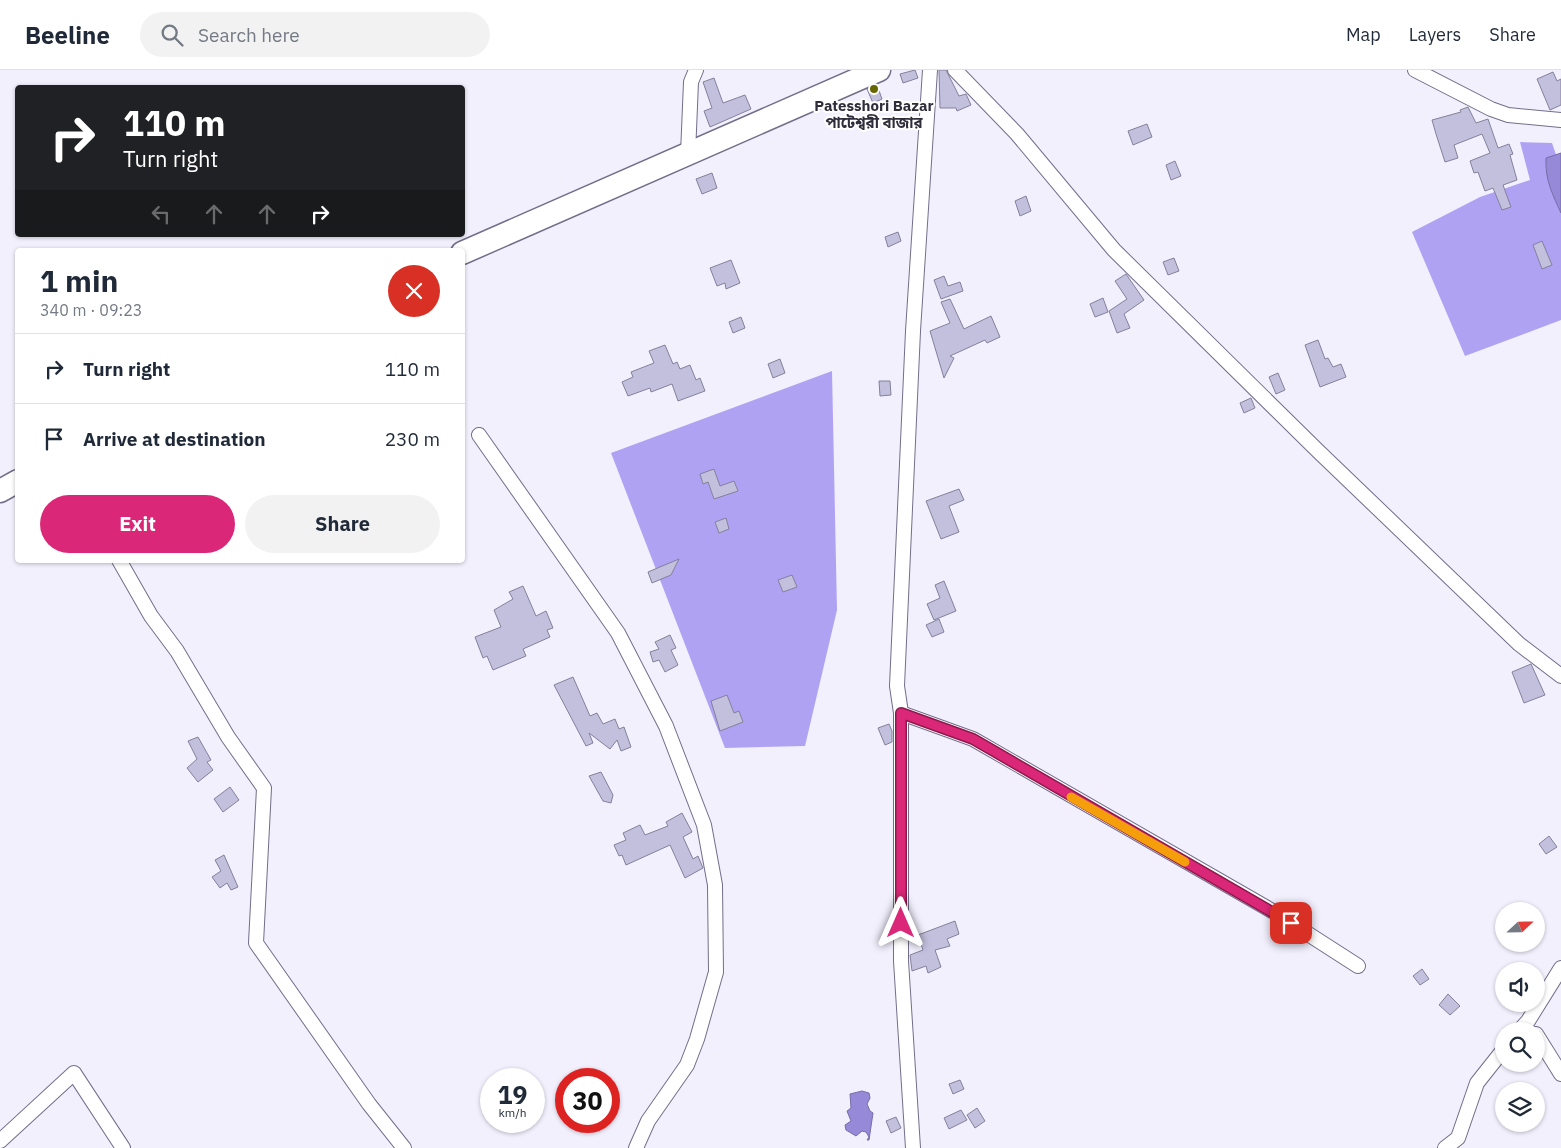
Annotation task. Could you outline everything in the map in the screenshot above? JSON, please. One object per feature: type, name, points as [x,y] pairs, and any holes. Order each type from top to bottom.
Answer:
[{"type":"highway","points":[[465,252],[879,70]]},
{"type":"highway","points":[[0,491],[15,483]]},
{"type":"street","points":[[688,154],[691,82],[696,70]]},
{"type":"street","points":[[913,1148],[900,961],[901,713],[898,676],[913,331],[930,70]]},
{"type":"street","points":[[955,70],[1017,134],[1114,250],[1318,451],[1519,644],[1561,676]]},
{"type":"street","points":[[1415,70],[1491,109],[1508,115],[1561,120]]},
{"type":"street","points":[[479,435],[618,633],[666,726],[704,825],[715,885],[716,972],[697,1039],[687,1064],[648,1121],[636,1148]]},
{"type":"street","points":[[121,563],[151,616],[177,651],[228,736],[264,788],[256,943],[369,1104],[404,1148]]},
{"type":"street","points":[[901,713],[973,739],[1274,912],[1358,966]]},
{"type":"street","points":[[1534,1022],[1561,968]]},
{"type":"street","points":[[1545,1051],[1561,1074]]},
{"type":"street","points":[[1445,1148],[1458,1138],[1477,1083],[1495,1060]]},
{"type":"street","points":[[0,1141],[74,1073],[123,1148]]},
{"type":"shaded area","points":[[1520,142],[1552,143],[1561,169],[1561,320],[1465,356],[1412,232],[1480,197],[1530,180]]},
{"type":"shaded area","points":[[1561,153],[1561,213],[1550,186],[1546,158]]},
{"type":"shaded area","points":[[832,371],[837,610],[805,746],[725,748],[611,453]]},
{"type":"shaded area","points":[[862,1091],[869,1093],[870,1098],[867,1104],[873,1113],[869,1140],[867,1140],[869,1137],[866,1132],[862,1131],[856,1136],[846,1130],[845,1125],[851,1121],[847,1111],[851,1108],[850,1094]]},
{"type":"building","points":[[915,70],[918,78],[903,83],[900,74]]},
{"type":"building","points":[[939,70],[946,70],[959,96],[966,94],[971,105],[957,111],[956,108],[940,108]]},
{"type":"building","points":[[1553,72],[1557,81],[1561,79],[1561,105],[1550,110],[1537,79]]},
{"type":"building","points":[[714,78],[723,103],[745,95],[751,109],[710,127],[704,111],[712,108],[703,82]]},
{"type":"building","points":[[877,85],[882,99],[873,103],[867,89]]},
{"type":"building","points":[[1468,107],[1476,123],[1488,119],[1498,148],[1509,144],[1513,154],[1510,155],[1517,180],[1503,185],[1511,207],[1502,210],[1493,188],[1485,191],[1478,172],[1474,173],[1470,161],[1490,153],[1482,134],[1454,145],[1458,158],[1445,162],[1432,120],[1461,112],[1460,110]]},
{"type":"building","points":[[1147,124],[1152,137],[1133,145],[1128,131]]},
{"type":"building","points":[[1175,161],[1181,176],[1171,180],[1166,165]]},
{"type":"building","points":[[712,173],[717,188],[702,194],[696,179]]},
{"type":"building","points":[[1026,196],[1031,211],[1020,216],[1015,201]]},
{"type":"building","points":[[898,232],[901,241],[888,247],[885,237]]},
{"type":"building","points":[[1542,241],[1552,265],[1542,269],[1533,245]]},
{"type":"building","points":[[1174,258],[1179,271],[1168,275],[1163,262]]},
{"type":"building","points":[[731,260],[740,283],[726,289],[725,283],[717,286],[710,268]]},
{"type":"building","points":[[1126,274],[1144,300],[1124,314],[1130,328],[1117,333],[1109,311],[1127,299],[1115,281]]},
{"type":"building","points":[[944,276],[948,286],[960,282],[963,291],[941,299],[934,280]]},
{"type":"building","points":[[1103,298],[1108,312],[1095,317],[1090,304]]},
{"type":"building","points":[[950,299],[964,329],[991,316],[1000,337],[987,343],[985,340],[950,356],[954,358],[944,378],[930,331],[950,323],[941,302]]},
{"type":"building","points":[[741,317],[745,328],[733,333],[729,322]]},
{"type":"building","points":[[1318,340],[1325,359],[1328,358],[1333,367],[1341,364],[1346,377],[1320,387],[1305,345]]},
{"type":"building","points":[[665,345],[673,364],[677,362],[680,369],[690,365],[696,380],[700,378],[705,391],[678,401],[672,384],[651,392],[650,388],[628,396],[622,382],[633,377],[631,372],[654,363],[649,351]]},
{"type":"building","points":[[780,359],[785,373],[773,378],[768,364]]},
{"type":"building","points":[[1278,373],[1285,390],[1276,394],[1269,377]]},
{"type":"building","points":[[879,381],[890,381],[891,395],[880,396]]},
{"type":"building","points":[[1251,398],[1255,408],[1244,413],[1240,403]]},
{"type":"building","points":[[714,469],[720,486],[734,481],[738,491],[714,499],[708,482],[703,484],[700,474]]},
{"type":"building","points":[[959,489],[964,500],[949,506],[959,532],[941,539],[926,501]]},
{"type":"building","points":[[726,518],[729,529],[719,533],[715,522]]},
{"type":"building","points":[[679,559],[671,575],[652,583],[648,572]]},
{"type":"building","points":[[792,575],[797,587],[783,592],[778,580]]},
{"type":"building","points":[[944,581],[956,611],[934,620],[927,604],[940,598],[935,585]]},
{"type":"building","points":[[523,586],[536,616],[546,611],[553,628],[547,630],[550,637],[523,649],[526,656],[493,670],[487,656],[483,658],[475,637],[501,627],[494,610],[513,599],[509,592]]},
{"type":"building","points":[[939,619],[944,632],[932,637],[926,625]]},
{"type":"building","points":[[670,635],[676,648],[671,650],[678,665],[665,672],[659,660],[653,662],[650,652],[659,649],[655,642]]},
{"type":"building","points":[[1531,664],[1545,695],[1524,703],[1512,672]]},
{"type":"building","points":[[573,677],[590,716],[597,713],[603,724],[615,719],[619,729],[624,727],[631,747],[621,751],[617,740],[610,749],[589,733],[593,743],[586,746],[554,685]]},
{"type":"building","points":[[727,695],[734,713],[739,711],[743,722],[720,731],[711,701]]},
{"type":"building","points":[[889,724],[892,731],[892,742],[885,745],[878,728]]},
{"type":"building","points":[[198,737],[211,760],[207,762],[213,770],[198,782],[187,768],[197,759],[188,741]]},
{"type":"building","points":[[601,772],[613,795],[611,803],[603,801],[589,776]]},
{"type":"building","points":[[230,787],[239,800],[223,812],[214,799]]},
{"type":"building","points":[[682,813],[692,832],[683,837],[693,859],[698,856],[703,868],[685,878],[670,845],[626,865],[622,855],[619,856],[614,845],[626,840],[623,833],[640,825],[645,835],[668,826],[666,822]]},
{"type":"building","points":[[1549,836],[1557,847],[1546,854],[1539,844]]},
{"type":"building","points":[[224,855],[238,887],[231,890],[227,883],[220,888],[212,877],[221,871],[215,860]]},
{"type":"building","points":[[955,921],[959,934],[947,939],[950,946],[935,950],[941,967],[928,973],[926,966],[912,971],[910,955],[923,950],[918,935]]},
{"type":"building","points":[[1422,969],[1429,979],[1420,985],[1413,976]]},
{"type":"building","points":[[1448,994],[1460,1006],[1450,1015],[1439,1005]]},
{"type":"building","points":[[960,1080],[964,1089],[953,1094],[949,1084]]},
{"type":"building","points":[[977,1108],[985,1121],[975,1128],[967,1115]]},
{"type":"building","points":[[961,1110],[967,1120],[949,1129],[944,1118]]},
{"type":"building","points":[[896,1117],[901,1128],[891,1133],[886,1121]]},
{"type":"slow traffic","points":[[1071,797],[1185,862]]},
{"type":"place","name":"Patesshori Bazar পাটেশ্বরী বাজার","points":[[874,89]]},
{"type":"route","points":[[901,923],[901,713],[973,739],[1291,923]]}]
